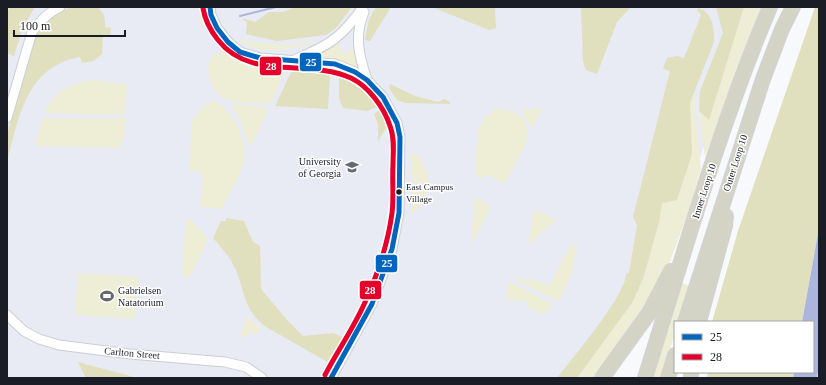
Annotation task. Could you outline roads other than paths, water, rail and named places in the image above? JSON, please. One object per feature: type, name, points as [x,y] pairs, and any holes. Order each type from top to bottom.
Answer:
[{"type":"highway","name":"Inner Loop 10","points":[[645,378],[692,228],[751,52],[770,7]]},
{"type":"highway","name":"Outer Loop 10","points":[[685,321],[726,190],[763,79],[782,29],[793,7]]},
{"type":"highway","points":[[699,321],[725,226],[726,190]]},
{"type":"highway","points":[[602,378],[650,313],[660,295],[680,246],[692,228]]},
{"type":"highway","points":[[668,378],[674,358]]},
{"type":"street","points":[[7,118],[32,32],[40,20],[53,10],[60,7]]},
{"type":"street","points":[[210,7],[211,15],[217,28],[228,42],[240,52],[260,58],[337,65],[355,72],[367,80],[383,97],[397,123],[400,137],[399,213],[392,249],[379,290],[333,375],[326,378]]},
{"type":"street","points":[[293,60],[330,44],[350,25],[364,7]]},
{"type":"street","points":[[364,7],[360,21],[358,47],[367,80]]},
{"type":"street","name":"Carlton Street","points":[[7,315],[24,331],[54,344],[130,354],[225,362],[246,367],[262,378]]},
{"type":"water","points":[[819,228],[819,367],[817,378],[793,378],[794,373],[814,373],[814,321],[802,321]]},
{"type":"waterway","points":[[240,16],[276,7]]},
{"type":"place","name":"University of Georgia","points":[[352,167]]},
{"type":"place","name":"East Campus Village","points":[[399,192]]},
{"type":"place","name":"Gabrielsen Natatorium","points":[[107,296]]}]
